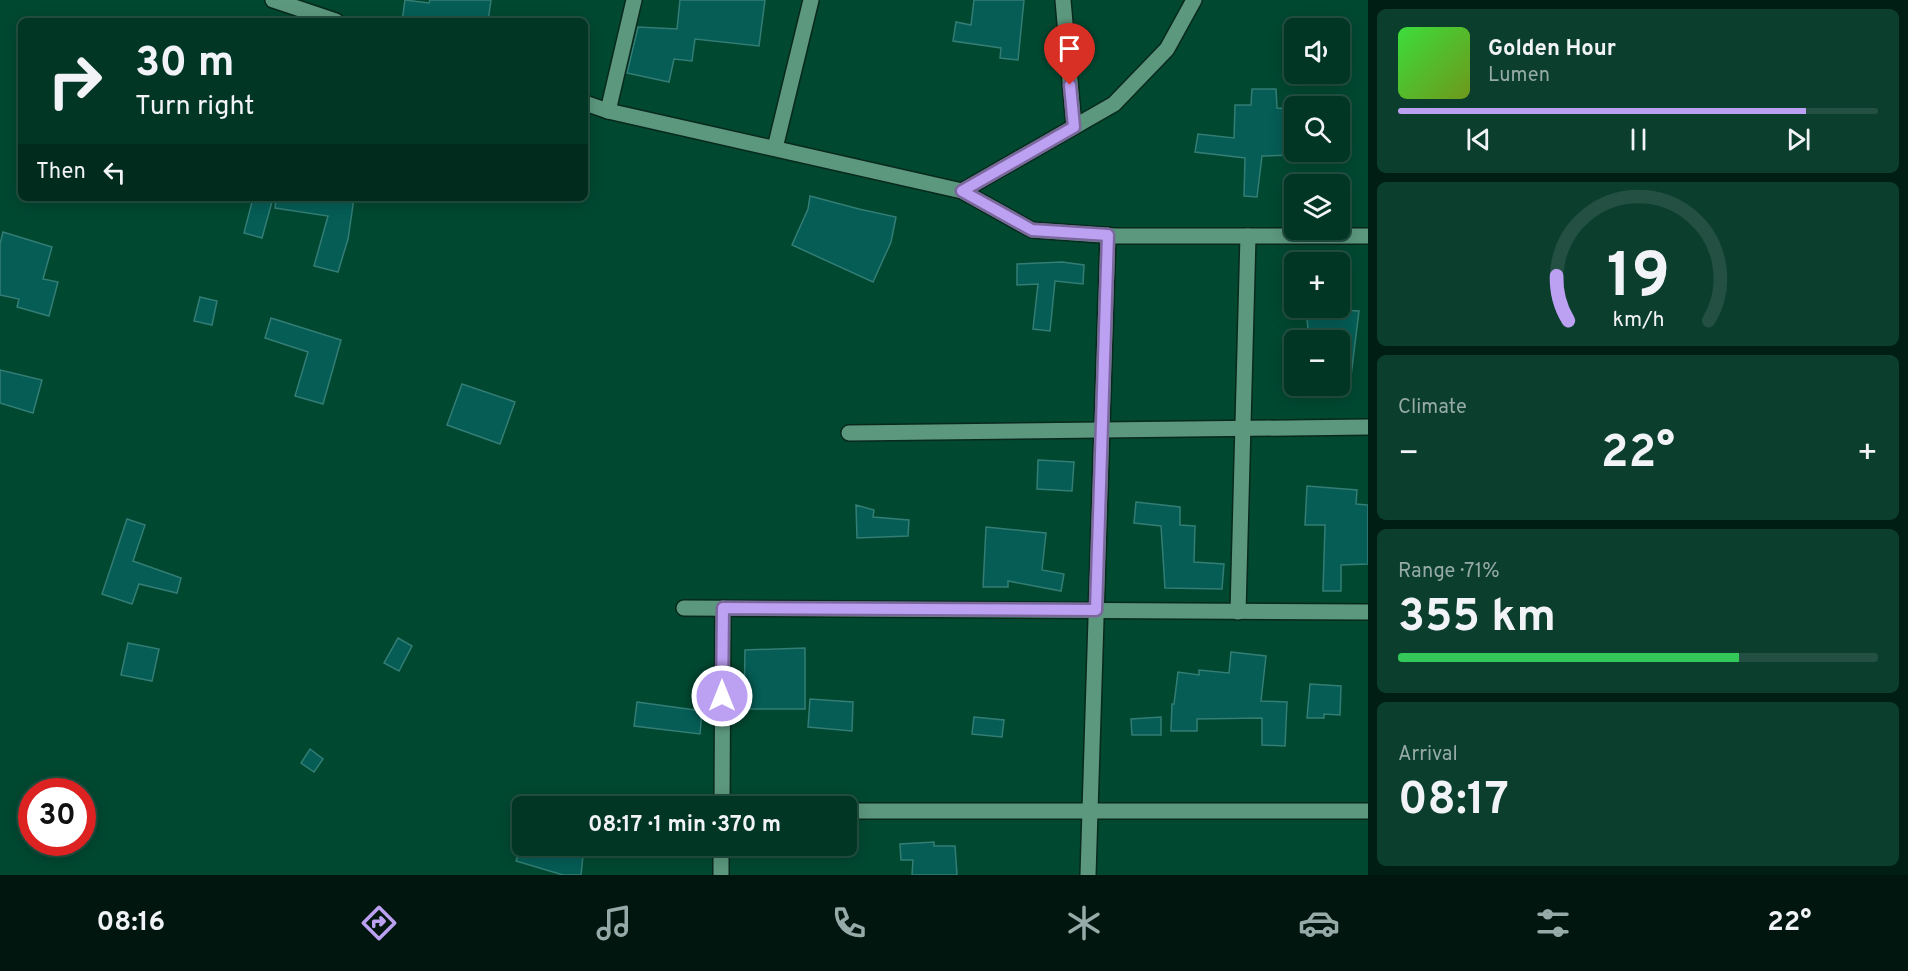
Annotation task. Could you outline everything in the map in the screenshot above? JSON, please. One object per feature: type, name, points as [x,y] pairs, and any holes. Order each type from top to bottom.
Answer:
[{"type":"street","points":[[273,0],[327,18]]},
{"type":"street","points":[[608,111],[634,0]]},
{"type":"street","points":[[775,148],[811,0]]},
{"type":"street","points":[[1063,0],[1074,127]]},
{"type":"street","points":[[962,191],[1114,104],[1167,49],[1194,0]]},
{"type":"street","points":[[588,104],[608,111],[962,191],[1032,230],[1108,235],[1368,236]]},
{"type":"street","points":[[1088,875],[1108,235]]},
{"type":"street","points":[[1238,612],[1248,236]]},
{"type":"street","points":[[849,433],[1368,427]]},
{"type":"street","points":[[684,608],[1368,612]]},
{"type":"street","points":[[722,796],[723,608]]},
{"type":"street","points":[[857,811],[1368,811]]},
{"type":"street","points":[[721,856],[721,875]]},
{"type":"building","points":[[405,0],[429,3],[430,0],[491,0],[488,18],[402,18]]},
{"type":"building","points":[[680,0],[765,0],[759,46],[695,39],[692,61],[674,59],[669,82],[627,73],[638,27],[677,29]]},
{"type":"building","points":[[974,0],[1024,0],[1018,60],[1000,58],[1001,48],[953,41],[956,22],[971,25]]},
{"type":"building","points":[[1252,89],[1276,89],[1277,108],[1284,108],[1284,155],[1262,156],[1257,197],[1244,196],[1245,158],[1195,152],[1198,134],[1234,138],[1235,105],[1251,105]]},
{"type":"building","points":[[810,196],[896,217],[891,242],[873,282],[792,245],[808,209]]},
{"type":"building","points":[[252,201],[272,201],[262,238],[244,233]]},
{"type":"building","points":[[276,201],[354,201],[348,239],[338,272],[314,266],[328,216],[275,208]]},
{"type":"building","points":[[3,232],[52,247],[43,279],[58,282],[49,316],[17,307],[19,299],[0,295],[0,244]]},
{"type":"building","points":[[1062,262],[1084,265],[1083,284],[1055,281],[1050,331],[1033,329],[1038,284],[1017,285],[1017,264]]},
{"type":"building","points":[[200,297],[217,301],[212,325],[194,321]]},
{"type":"building","points":[[1350,310],[1359,311],[1351,376],[1350,330],[1308,330],[1307,318],[1350,318]]},
{"type":"building","points":[[271,318],[341,340],[323,404],[295,396],[308,352],[265,338]]},
{"type":"building","points":[[0,370],[42,380],[33,413],[0,403]]},
{"type":"building","points":[[462,384],[515,402],[500,444],[447,425]]},
{"type":"building","points":[[1038,460],[1074,462],[1072,491],[1037,489]]},
{"type":"building","points":[[1307,486],[1357,490],[1356,504],[1368,505],[1368,564],[1341,565],[1341,591],[1323,591],[1325,525],[1305,525]]},
{"type":"building","points":[[1136,502],[1180,507],[1180,525],[1195,526],[1194,562],[1224,564],[1222,589],[1165,588],[1161,526],[1134,523]]},
{"type":"building","points":[[856,505],[874,510],[873,517],[909,520],[908,536],[857,538]]},
{"type":"building","points":[[127,519],[145,525],[133,561],[181,578],[177,593],[139,584],[132,604],[102,594]]},
{"type":"building","points":[[986,527],[1046,533],[1042,570],[1064,574],[1061,591],[1008,581],[1008,587],[983,587]]},
{"type":"building","points":[[398,638],[412,646],[399,671],[384,663]]},
{"type":"building","points":[[128,643],[159,649],[152,681],[121,675]]},
{"type":"building","points":[[805,648],[805,709],[744,709],[745,650]]},
{"type":"building","points":[[1231,652],[1266,656],[1261,701],[1287,702],[1285,746],[1262,745],[1262,718],[1197,719],[1197,731],[1171,731],[1172,704],[1174,704],[1178,672],[1199,675],[1199,670],[1229,673]]},
{"type":"building","points":[[1310,684],[1341,686],[1340,715],[1324,714],[1324,718],[1307,718]]},
{"type":"building","points":[[810,699],[853,702],[852,731],[808,727]]},
{"type":"building","points":[[637,702],[702,711],[700,734],[634,726]]},
{"type":"building","points":[[974,717],[1004,720],[1002,737],[972,734]]},
{"type":"building","points":[[1161,717],[1161,735],[1132,735],[1131,719]]},
{"type":"building","points":[[310,749],[323,759],[314,772],[301,763]]},
{"type":"building","points":[[934,842],[934,846],[955,846],[957,875],[912,875],[913,860],[901,860],[900,844]]},
{"type":"building","points":[[518,856],[583,856],[581,875],[563,875],[516,861]]},
{"type":"route","points":[[722,696],[723,608],[1096,610],[1108,235],[1032,230],[962,191],[1074,127],[1070,85]]}]
